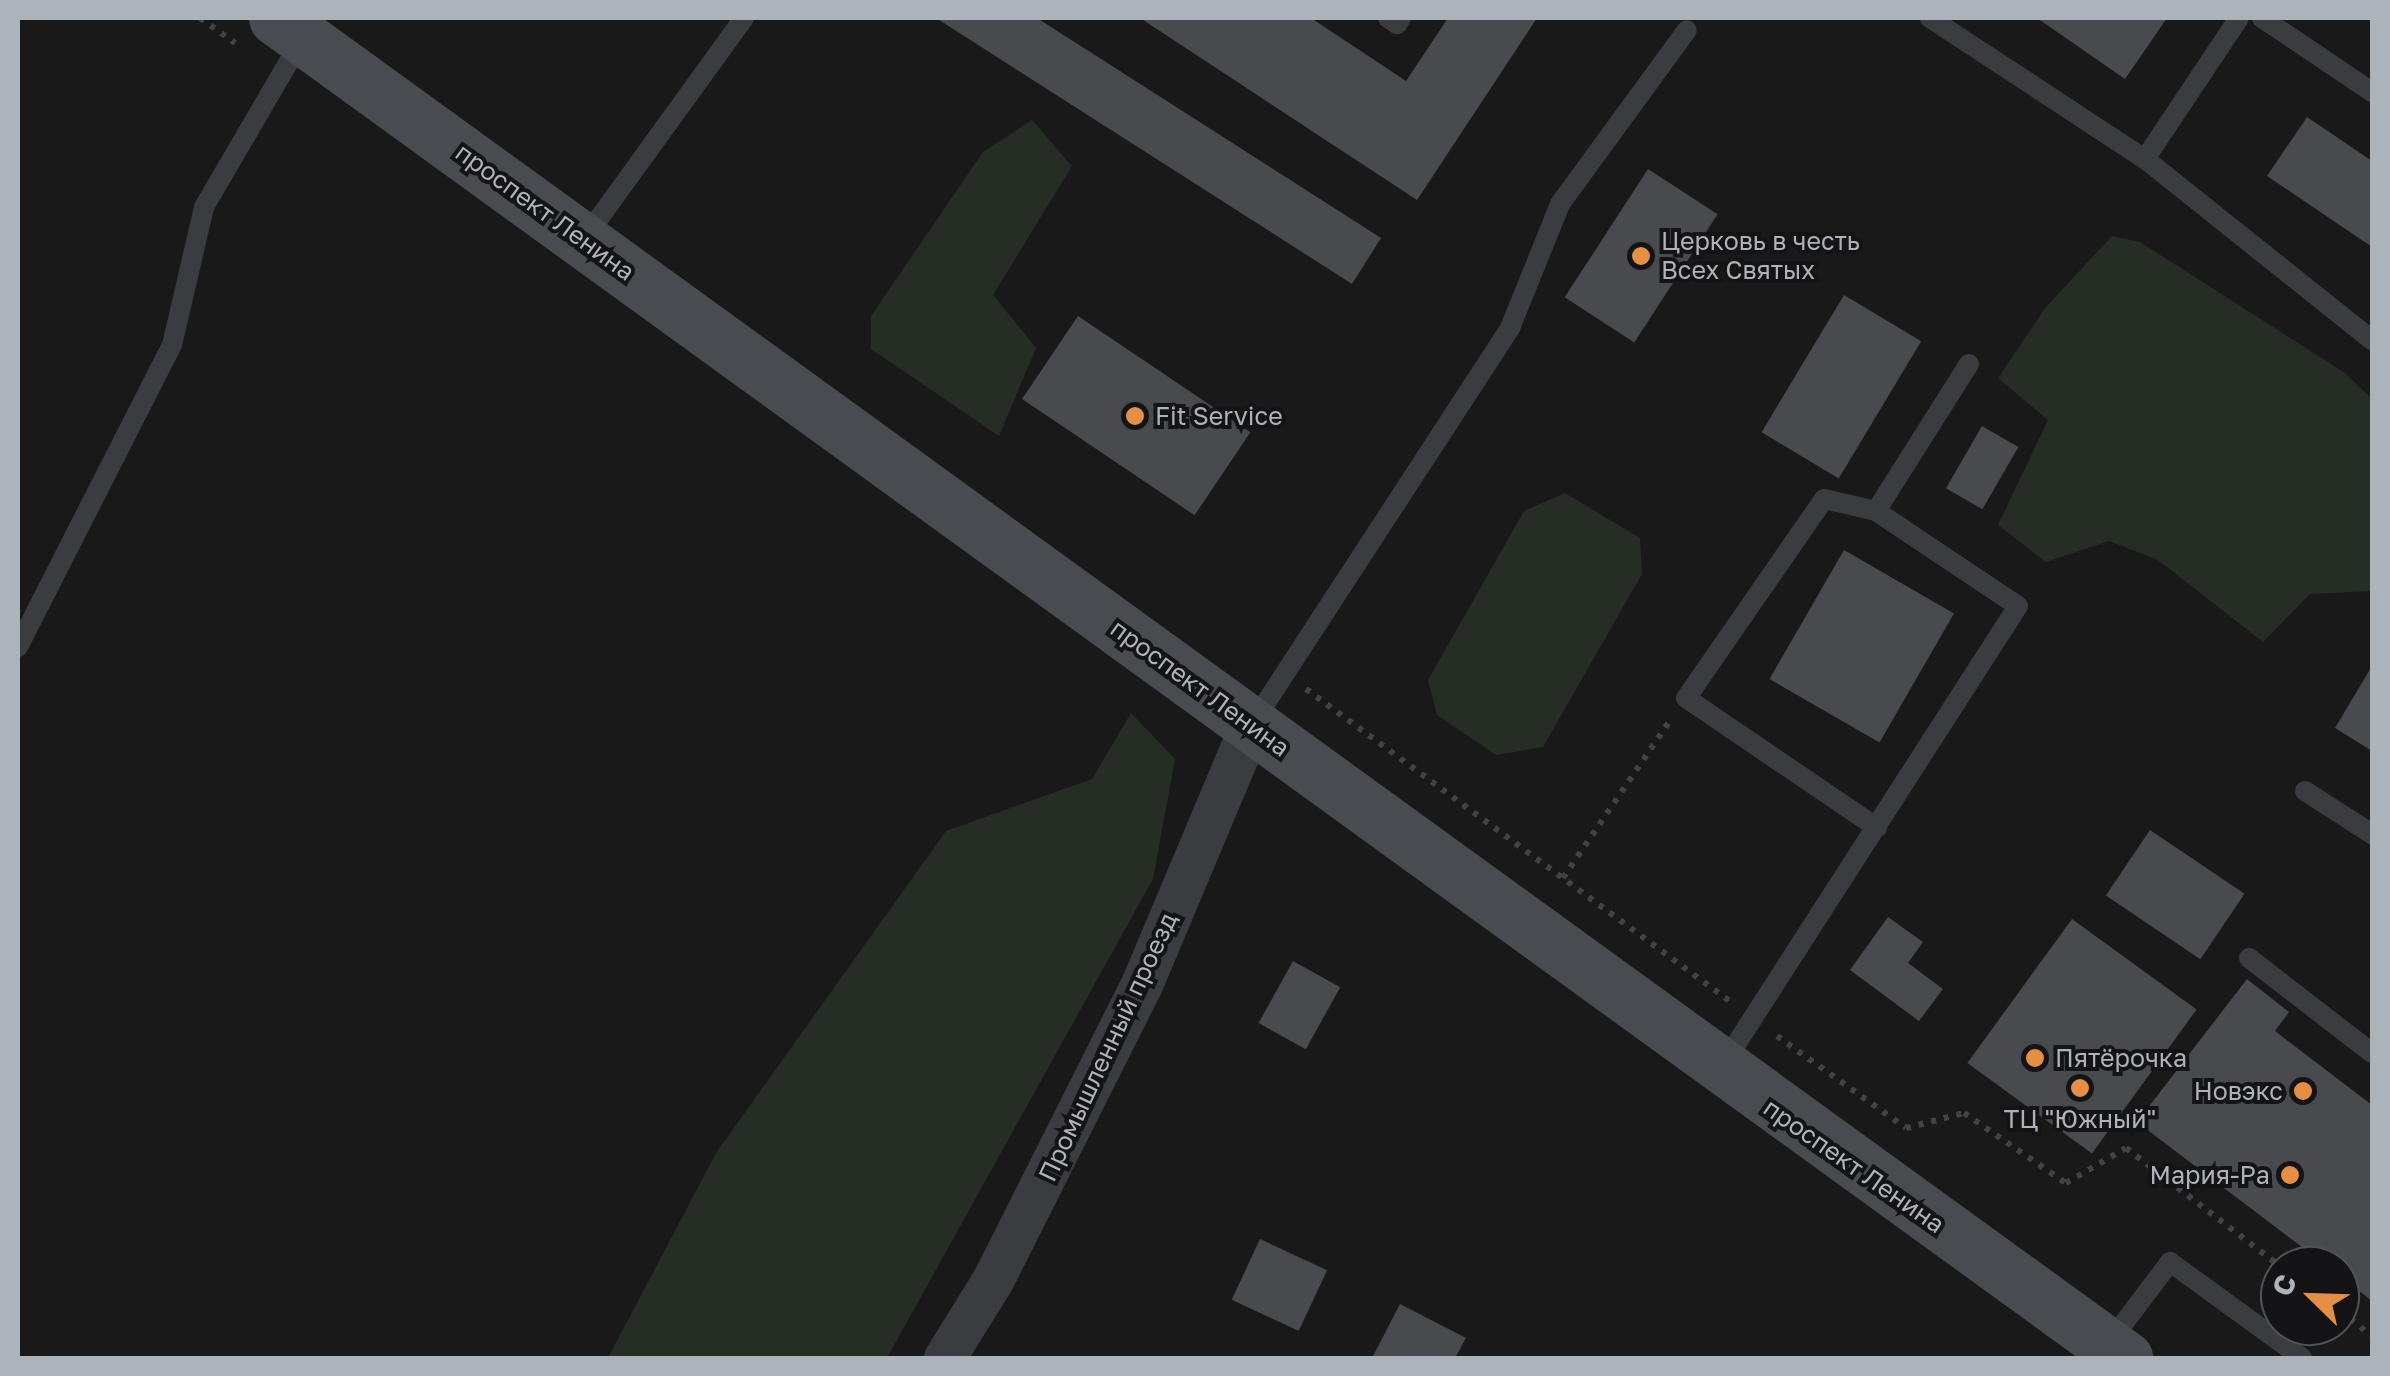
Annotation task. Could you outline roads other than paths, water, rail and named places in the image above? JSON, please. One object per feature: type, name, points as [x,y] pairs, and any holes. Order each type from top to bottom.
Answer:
[{"type":"street","name":"проспект Ленина","points":[[290,27],[1720,1069],[2116,1352]]},
{"type":"street","name":"Промышленный проезд","points":[[945,1358],[994,1281],[1142,985],[1251,726]]},
{"type":"lane","points":[[583,240],[744,18]]},
{"type":"lane","points":[[1388,18],[1396,24],[1400,18]]},
{"type":"lane","points":[[1930,18],[2145,159],[2372,340]]},
{"type":"lane","points":[[2145,159],[2239,18]]},
{"type":"lane","points":[[2262,18],[2372,92]]},
{"type":"lane","points":[[18,646],[172,345],[204,208],[290,27]]},
{"type":"lane","points":[[1251,726],[1510,328],[1560,204],[1686,30]]},
{"type":"lane","points":[[1876,511],[1969,364]]},
{"type":"lane","points":[[1720,1069],[1877,828],[2018,606],[1876,511],[1824,499],[1686,698],[1877,828]]},
{"type":"lane","points":[[2305,791],[2372,834]]},
{"type":"lane","points":[[2249,958],[2372,1053]]},
{"type":"lane","points":[[2116,1352],[2170,1262],[2302,1358]]},
{"type":"place","name":"Церковь в честь Всех Святых","points":[[1641,256]]},
{"type":"place","name":"Fit Service","points":[[1135,416]]},
{"type":"place","name":"Пятёрочка","points":[[2035,1058]]},
{"type":"place","name":"ТЦ \"Южный\"","points":[[2080,1088]]},
{"type":"place","name":"Новэкс","points":[[2303,1091]]},
{"type":"place","name":"Мария-Ра","points":[[2290,1175]]}]
